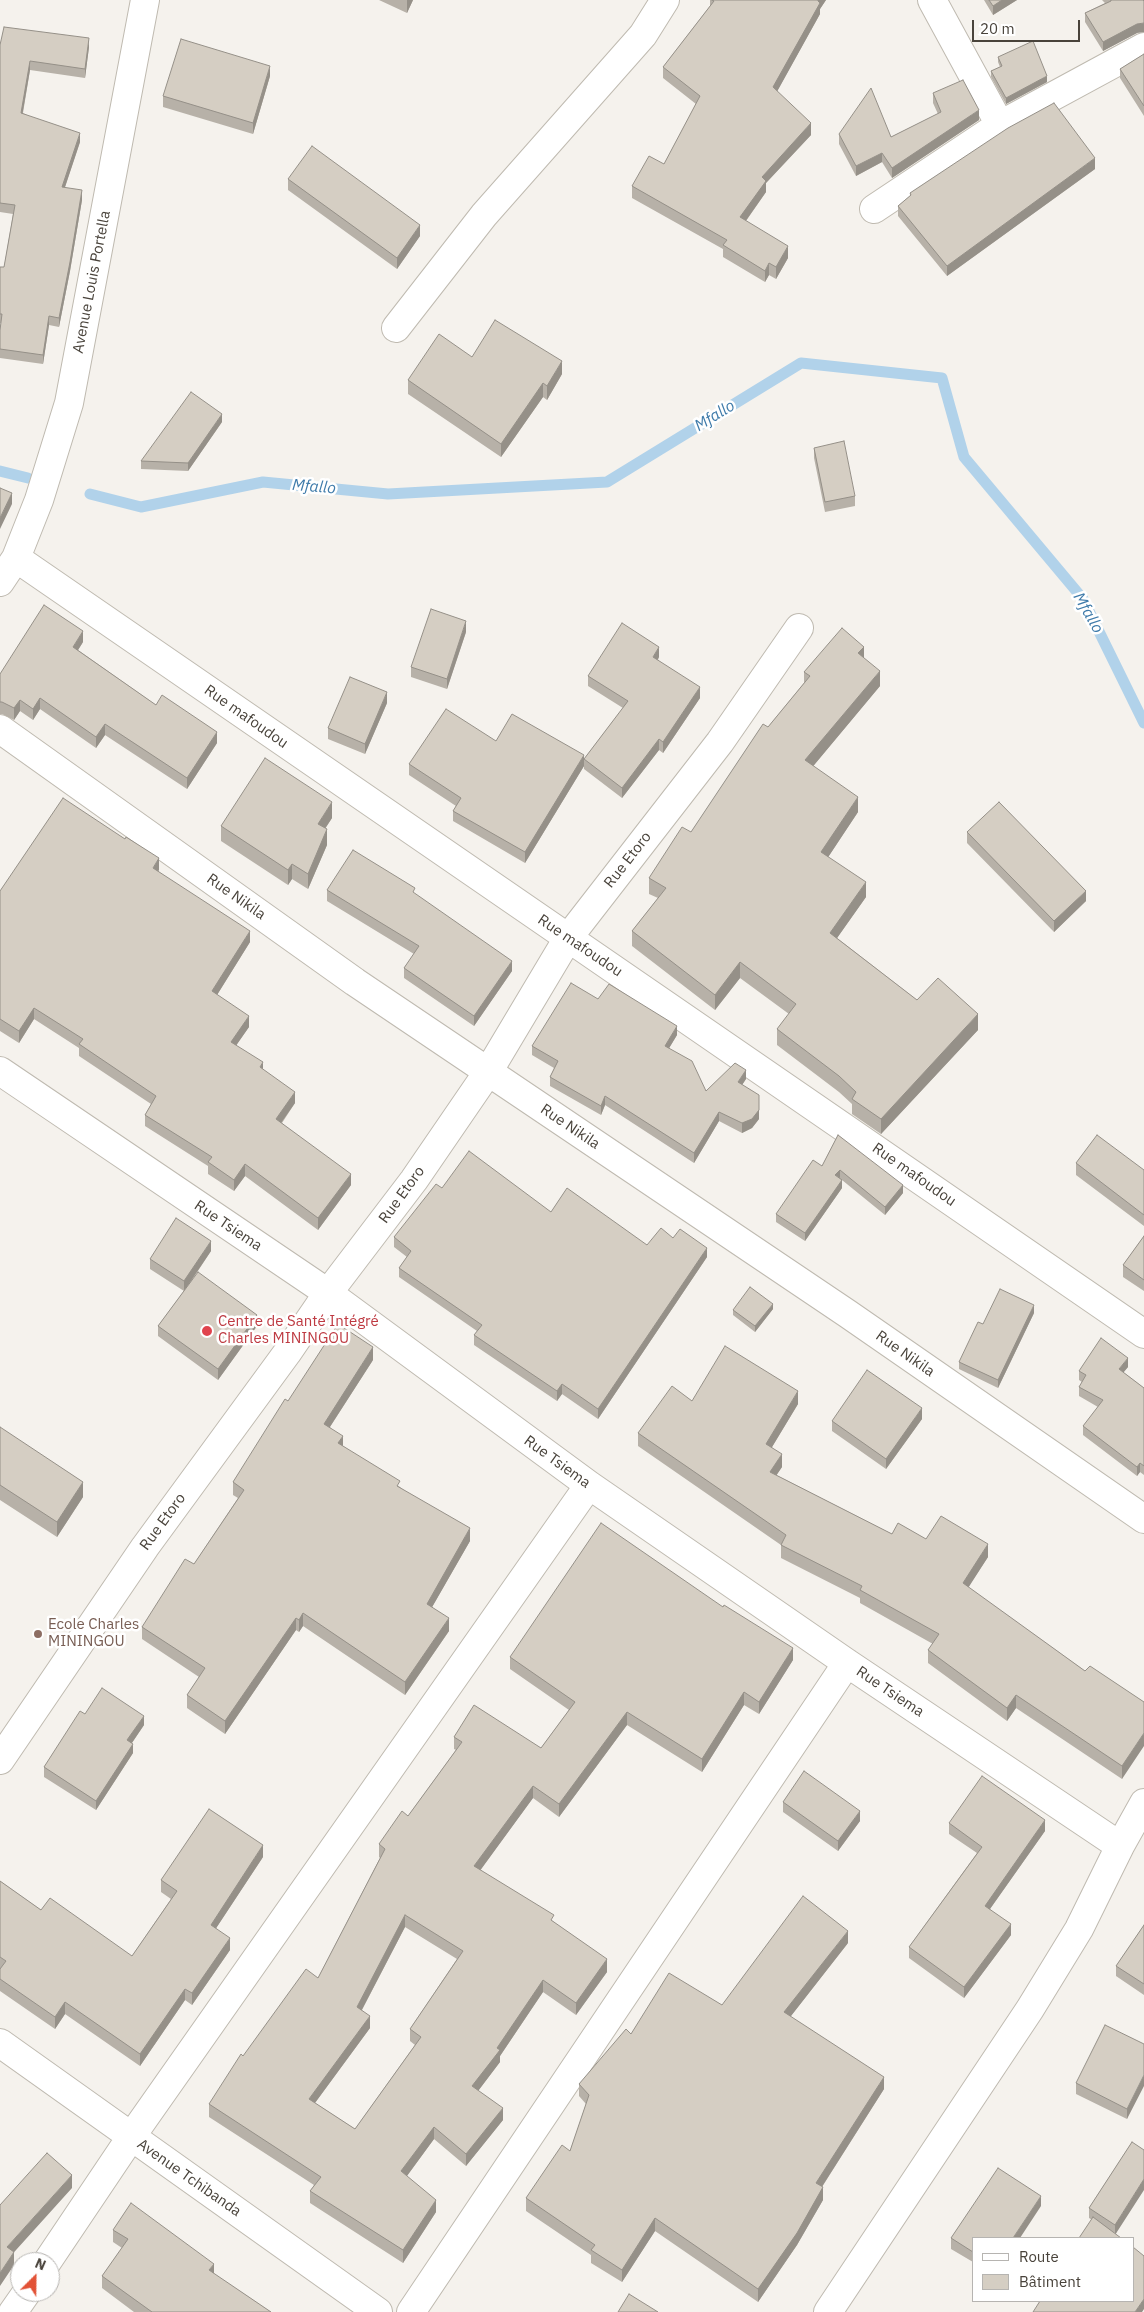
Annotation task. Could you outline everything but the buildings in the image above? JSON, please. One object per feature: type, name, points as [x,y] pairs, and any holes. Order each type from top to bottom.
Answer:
[{"type":"street","name":"Avenue Louis Portella","points":[[0,582],[16,558],[39,500],[69,403],[145,0]]},
{"type":"street","points":[[396,328],[484,215],[643,35],[665,0]]},
{"type":"street","points":[[932,0],[1000,125]]},
{"type":"street","points":[[874,209],[1000,125],[1144,47]]},
{"type":"street","name":"Rue mafoudou","points":[[16,558],[1144,1334]]},
{"type":"street","name":"Rue Etoro","points":[[0,1760],[145,1547],[328,1293],[414,1180],[488,1072],[568,938],[720,742],[799,628]]},
{"type":"street","name":"Rue Nikila","points":[[0,729],[355,982],[848,1314],[1144,1518]]},
{"type":"street","name":"Rue Tsiema","points":[[0,1071],[328,1293],[589,1485],[847,1663],[1120,1846]]},
{"type":"street","points":[[54,2252],[131,2137],[589,1485]]},
{"type":"street","points":[[411,2312],[847,1663]]},
{"type":"street","points":[[828,2312],[1030,2009],[1079,1929],[1120,1846],[1144,1803]]},
{"type":"street","name":"Avenue Tchibanda","points":[[0,2043],[378,2312]]},
{"type":"waterway","name":"Mfallo","points":[[90,494],[141,507],[263,482],[388,494],[607,482],[801,363],[942,378],[964,457],[1083,599],[1144,723]]},
{"type":"waterway","name":"Mfallo","points":[[0,471],[28,478]]},
{"type":"place","name":"Centre de Santé Intégré Charles MININGOU","points":[[207,1331]]},
{"type":"place","name":"Ecole Charles MININGOU","points":[[38,1634]]}]
